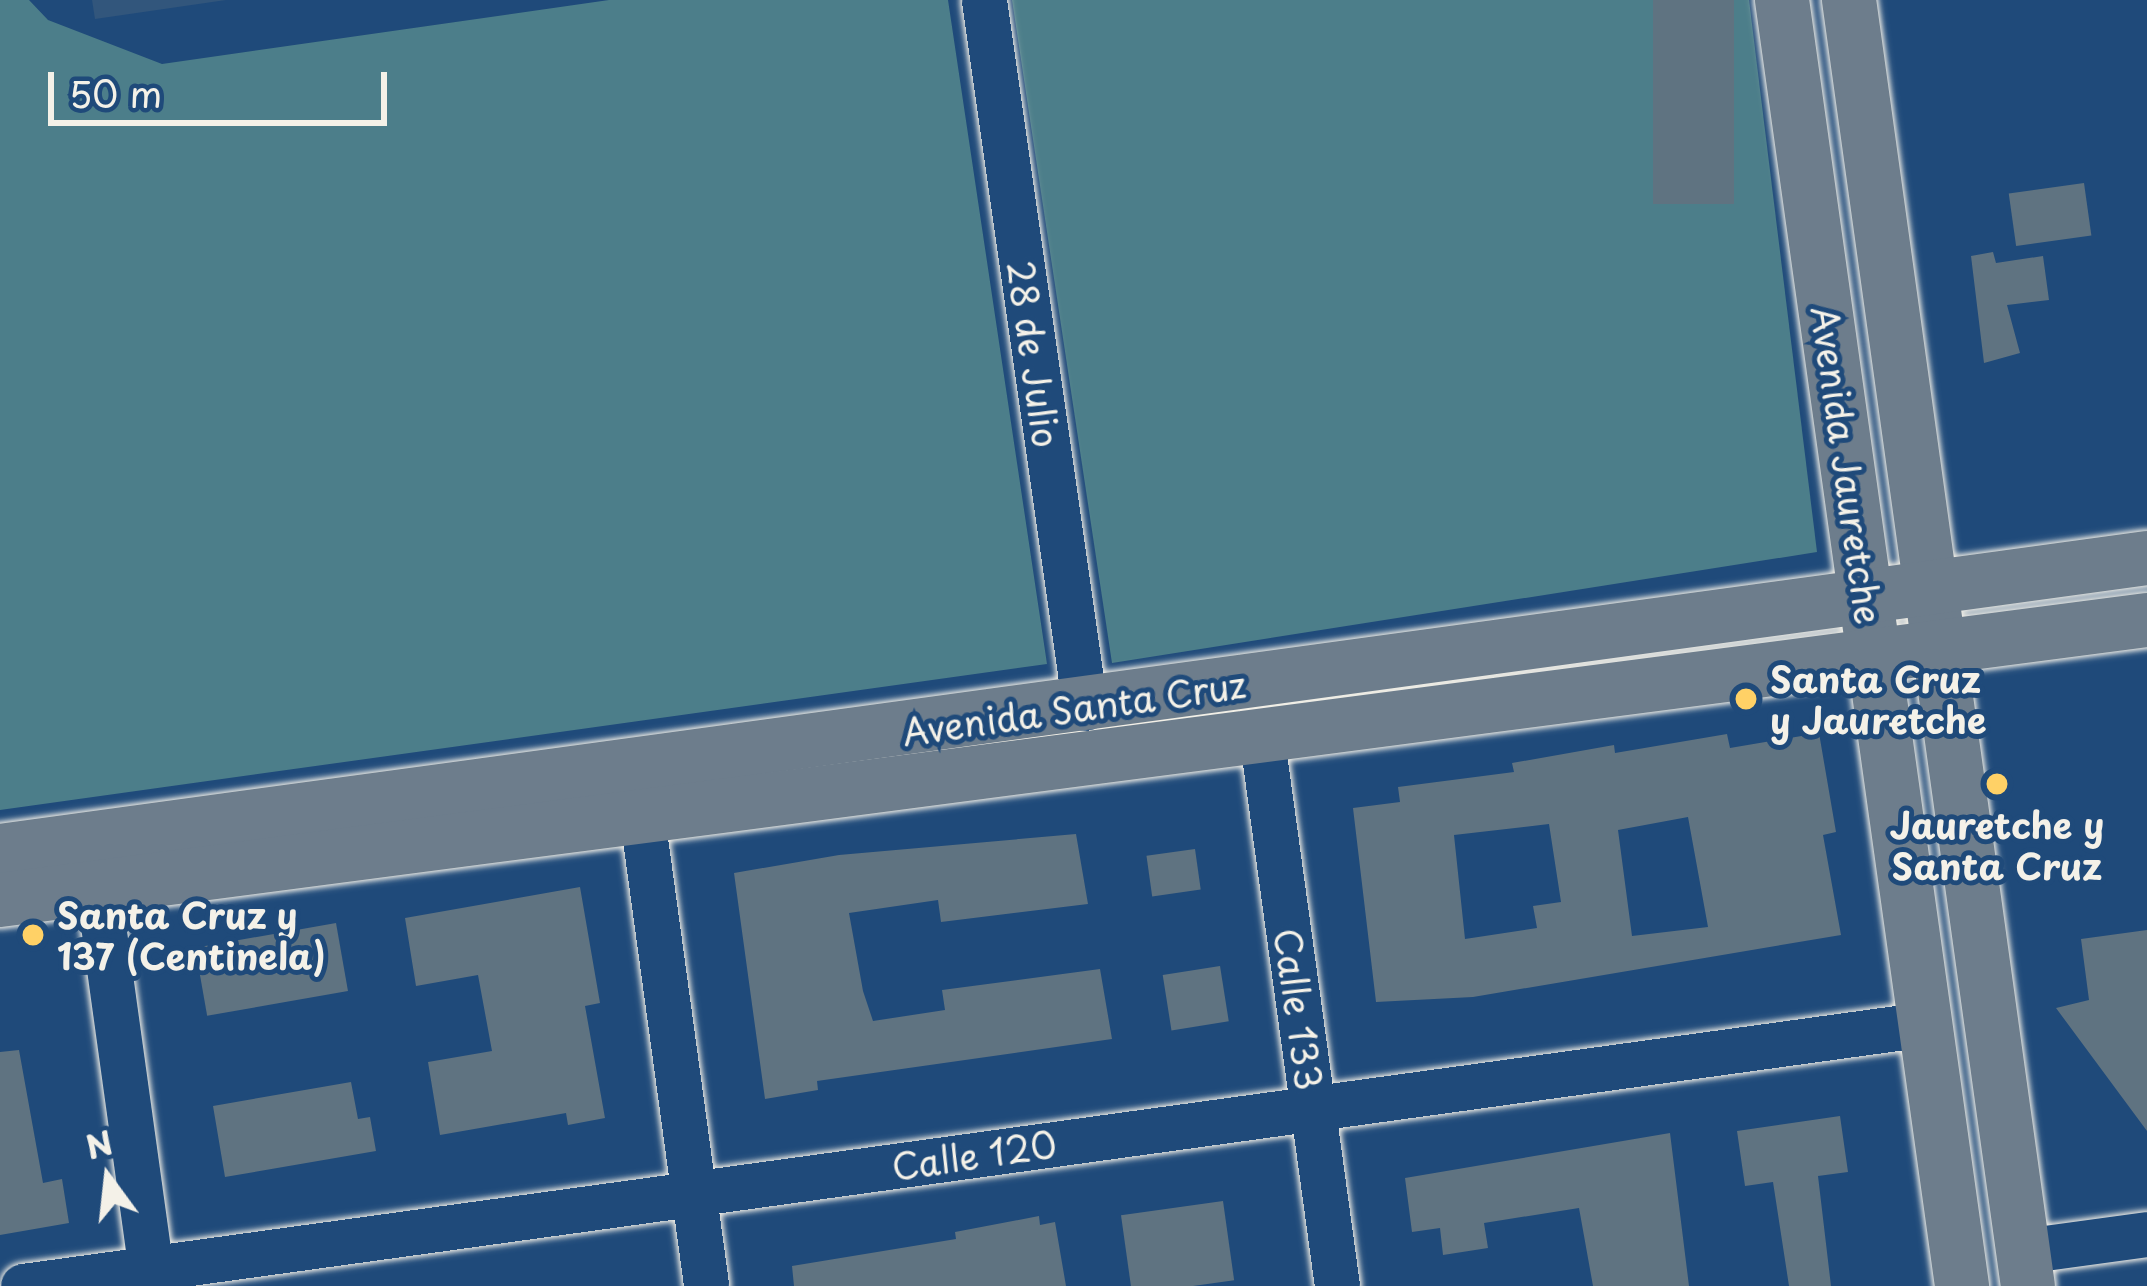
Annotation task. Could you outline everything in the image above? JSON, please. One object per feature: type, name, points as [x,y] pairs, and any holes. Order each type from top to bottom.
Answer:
[{"type":"main road","name":"Avenida Jauretche","points":[[1782,0],[1962,1286]]},
{"type":"main road","name":"Avenida Jauretche","points":[[1849,0],[2025,1269]]},
{"type":"main road","name":"Avenida Santa Cruz","points":[[0,900],[1261,733],[1869,624],[1933,587],[2147,558]]},
{"type":"main road","name":"Avenida Santa Cruz","points":[[0,851],[1085,708],[1869,624],[1940,641],[2147,620]]},
{"type":"street","name":"28 de Julio","points":[[984,0],[1085,708]]},
{"type":"street","name":"Calle 133","points":[[1261,733],[1336,1286]]},
{"type":"street","points":[[642,817],[706,1286]]},
{"type":"street","points":[[98,889],[152,1277]]},
{"type":"street","name":"Calle 120","points":[[23,1286],[152,1277],[694,1194],[1925,1024]]},
{"type":"street","points":[[2025,1269],[2147,1234]]},
{"type":"shaded area","points":[[92,0],[226,0],[95,19]]},
{"type":"green space","points":[[0,0],[29,0],[48,20],[162,64],[609,0],[948,0],[1047,664],[0,810]]},
{"type":"green space","points":[[1012,0],[1749,0],[1817,552],[1112,663]]},
{"type":"building","points":[[1653,0],[1734,0],[1734,204],[1653,204]]},
{"type":"building","points":[[2084,183],[2091,235],[2016,246],[2009,194]]},
{"type":"building","points":[[1993,252],[1996,263],[2043,256],[2049,300],[2007,305],[2020,353],[1984,363],[1971,256]]},
{"type":"building","points":[[1819,733],[1836,832],[1823,835],[1841,935],[1473,997],[1376,1002],[1353,808],[1400,802],[1398,787],[1514,772],[1512,763],[1614,745],[1615,753],[1727,734],[1730,748]],"holes":[[[1688,817],[1708,927],[1632,936],[1618,830]],[[1549,824],[1561,902],[1533,906],[1537,928],[1465,939],[1454,835]]]},
{"type":"building","points":[[1076,834],[1088,904],[941,922],[938,900],[849,913],[873,1021],[945,1010],[942,990],[1100,969],[1112,1039],[817,1081],[818,1090],[765,1099],[734,873],[839,855]]},
{"type":"building","points":[[1195,849],[1201,890],[1152,896],[1146,856]]},
{"type":"building","points":[[580,887],[600,1003],[585,1006],[605,1118],[568,1125],[566,1113],[440,1135],[428,1062],[492,1051],[478,975],[416,986],[405,918]]},
{"type":"building","points":[[336,923],[348,991],[207,1016],[195,948]]},
{"type":"building","points":[[2147,930],[2147,1131],[2056,1008],[2089,1000],[2081,939]]},
{"type":"building","points":[[1220,966],[1229,1021],[1171,1030],[1163,975]]},
{"type":"building","points":[[19,1050],[43,1183],[62,1179],[69,1223],[0,1235],[0,1052]]},
{"type":"building","points":[[351,1082],[358,1119],[370,1117],[376,1151],[225,1177],[213,1106]]},
{"type":"building","points":[[1840,1116],[1848,1172],[1818,1176],[1831,1286],[1789,1286],[1773,1182],[1745,1186],[1737,1131]]},
{"type":"building","points":[[1670,1133],[1689,1286],[1593,1286],[1579,1208],[1484,1223],[1488,1248],[1443,1255],[1440,1228],[1412,1232],[1405,1178]]},
{"type":"building","points":[[1223,1201],[1234,1280],[1131,1286],[1121,1215]]},
{"type":"building","points":[[1039,1216],[1040,1225],[1055,1222],[1066,1286],[794,1286],[792,1266],[956,1239],[955,1232]]},
{"type":"place","name":"Santa Cruz y Jauretche","points":[[1746,699]]},
{"type":"place","name":"Jauretche y Santa Cruz","points":[[1997,784]]},
{"type":"place","name":"Santa Cruz y 137 (Centinela)","points":[[33,935]]}]
